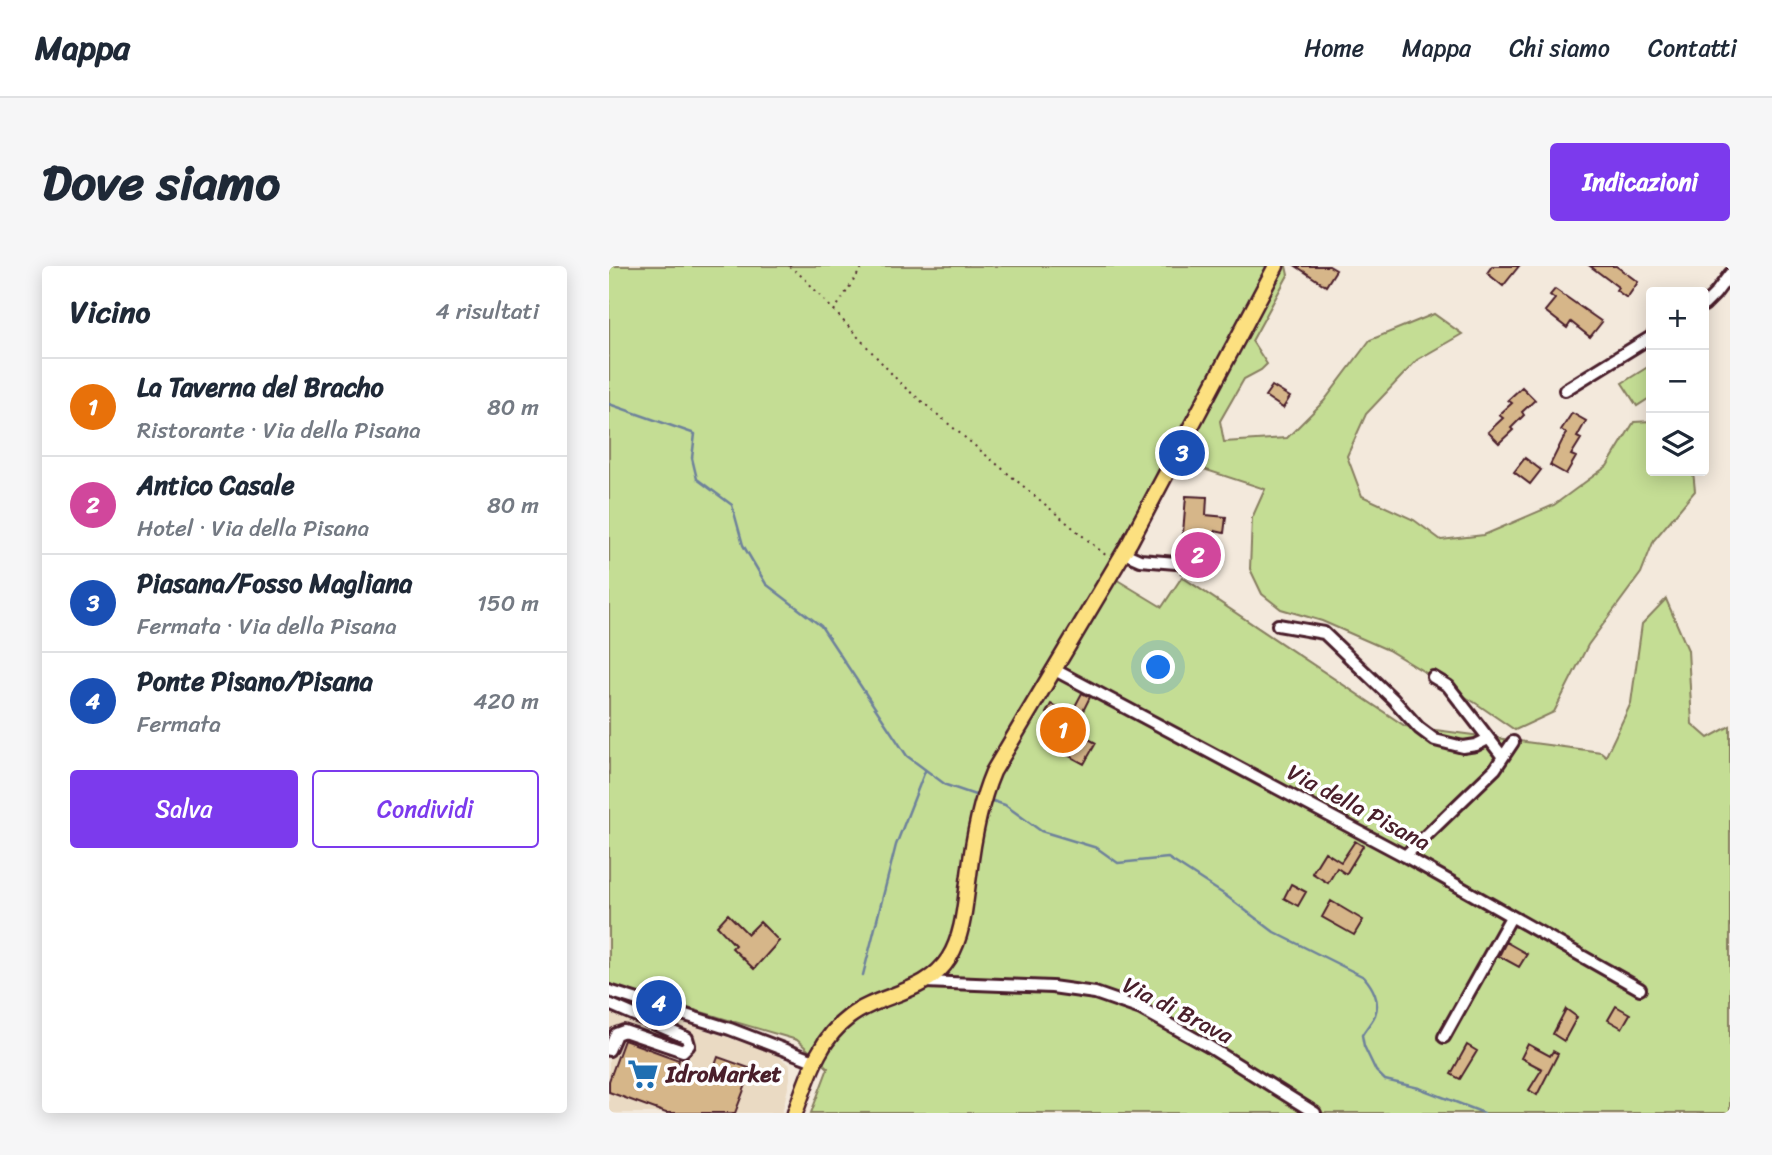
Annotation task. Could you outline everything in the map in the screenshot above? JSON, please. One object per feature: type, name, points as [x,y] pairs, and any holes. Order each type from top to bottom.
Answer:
[{"type":"main road","points":[[795,1113],[814,1061],[830,1036],[851,1015],[925,982],[945,964],[957,941],[979,812],[989,782],[1120,559],[1276,266]]},
{"type":"street","points":[[1709,300],[1730,274]]},
{"type":"street","points":[[1565,390],[1646,340]]},
{"type":"street","points":[[1120,559],[1176,563]]},
{"type":"street","points":[[1278,625],[1324,633],[1393,699],[1419,728],[1435,740],[1463,747],[1476,745],[1488,738]]},
{"type":"street","name":"Via della Pisana","points":[[1053,669],[1405,856],[1640,989]]},
{"type":"street","points":[[1433,677],[1448,686],[1503,757]]},
{"type":"street","points":[[1405,856],[1495,769],[1513,742]]},
{"type":"street","points":[[1444,1037],[1511,917]]},
{"type":"street","name":"Via di Brava","points":[[925,982],[1052,986],[1095,993],[1152,1016],[1207,1046],[1315,1113]]},
{"type":"street","points":[[609,991],[814,1061]]},
{"type":"street","points":[[609,1004],[687,1038],[689,1045],[683,1051],[624,1031],[616,1034],[609,1050]]},
{"type":"path","points":[[789,266],[805,279],[902,385],[1120,559]]},
{"type":"path","points":[[834,311],[863,266]]},
{"type":"shaded area","points":[[609,998],[772,1052],[790,1065],[790,1079],[782,1113],[609,1113]]},
{"type":"green space","points":[[609,266],[1270,266],[1104,572],[1162,607],[1182,577],[1405,726],[1601,752],[1606,756],[1631,703],[1642,624],[1666,599],[1688,650],[1692,724],[1708,738],[1730,726],[1730,1113],[811,1113],[828,1068],[797,1040],[609,985]]},
{"type":"green space","points":[[1283,266],[1286,266],[1288,275],[1252,341],[1267,364],[1244,379],[1220,421],[1224,442],[1287,438],[1324,401],[1370,340],[1434,314],[1462,334],[1417,360],[1366,414],[1347,456],[1362,496],[1414,520],[1441,540],[1484,535],[1554,505],[1607,466],[1634,422],[1646,421],[1646,476],[1694,476],[1695,491],[1654,540],[1641,573],[1588,645],[1554,712],[1515,730],[1388,650],[1322,621],[1281,609],[1262,594],[1250,569],[1252,518],[1265,489],[1188,464],[1184,454],[1246,330]]},
{"type":"green space","points":[[1646,368],[1646,400],[1637,406],[1622,383]]},
{"type":"building","points":[[1296,266],[1329,266],[1336,270],[1326,286]]},
{"type":"building","points":[[1492,266],[1519,266],[1503,286],[1487,273]]},
{"type":"building","points":[[1590,266],[1616,266],[1638,282],[1627,298],[1616,290],[1618,287]]},
{"type":"building","points":[[1555,289],[1602,322],[1590,337],[1571,322],[1567,328],[1545,311],[1555,299],[1550,295]]},
{"type":"building","points":[[1272,386],[1290,397],[1283,408],[1265,396]]},
{"type":"building","points":[[1522,387],[1535,400],[1522,412],[1524,415],[1511,428],[1513,430],[1499,443],[1488,432],[1503,418],[1499,415],[1512,403],[1508,400]]},
{"type":"building","points":[[1572,413],[1586,421],[1577,437],[1581,439],[1571,455],[1576,457],[1566,474],[1550,465],[1566,433],[1561,430]]},
{"type":"building","points":[[1525,458],[1541,470],[1530,484],[1514,472]]},
{"type":"building","points":[[1186,496],[1207,497],[1206,515],[1226,517],[1224,533],[1215,531],[1212,575],[1181,573],[1184,563],[1181,558]]},
{"type":"building","points":[[1082,693],[1090,697],[1080,717],[1086,720],[1079,734],[1096,743],[1084,764],[1049,745],[1062,721],[1046,713],[1051,704],[1066,712],[1068,707],[1073,710]]},
{"type":"building","points":[[1355,841],[1363,846],[1346,874],[1337,868],[1328,883],[1312,873],[1325,852],[1341,862]]},
{"type":"building","points":[[1291,884],[1306,892],[1298,906],[1284,898]]},
{"type":"building","points":[[1331,901],[1363,920],[1354,935],[1322,917]]},
{"type":"building","points":[[728,914],[748,934],[760,922],[779,941],[754,969],[732,948],[735,945],[717,926]]},
{"type":"building","points":[[1506,942],[1527,954],[1519,967],[1499,956]]},
{"type":"building","points":[[1616,1006],[1630,1014],[1622,1028],[1608,1020]]},
{"type":"building","points":[[1566,1009],[1577,1017],[1564,1041],[1553,1034]]},
{"type":"building","points":[[624,1040],[679,1060],[677,1067],[710,1079],[718,1057],[752,1069],[735,1113],[666,1113],[609,1092],[609,1081]]},
{"type":"building","points":[[1528,1044],[1550,1056],[1553,1051],[1558,1054],[1537,1095],[1529,1090],[1542,1069],[1521,1058]]},
{"type":"building","points":[[1467,1045],[1477,1051],[1460,1079],[1451,1074]]},
{"type":"waterway","points":[[609,404],[695,434],[692,458],[697,479],[732,505],[743,545],[766,584],[821,626],[907,756],[946,785],[981,797]]},
{"type":"waterway","points":[[863,975],[896,845],[925,771]]},
{"type":"waterway","points":[[990,800],[1005,805],[1041,831],[1097,848],[1118,863],[1168,858],[1225,895],[1274,932],[1364,977],[1373,989],[1377,1004],[1374,1018],[1362,1035],[1364,1046],[1376,1071],[1385,1080],[1419,1088],[1484,1113]]},
{"type":"place","name":"Piasana/Fosso Magliana","points":[[1182,453]]},
{"type":"place","name":"Antico Casale","points":[[1198,555]]},
{"type":"place","name":"La Taverna del Bracho","points":[[1063,730]]},
{"type":"place","name":"Ponte Pisano/Pisana","points":[[659,1003]]},
{"type":"place","name":"IdroMarket","points":[[643,1074]]}]
